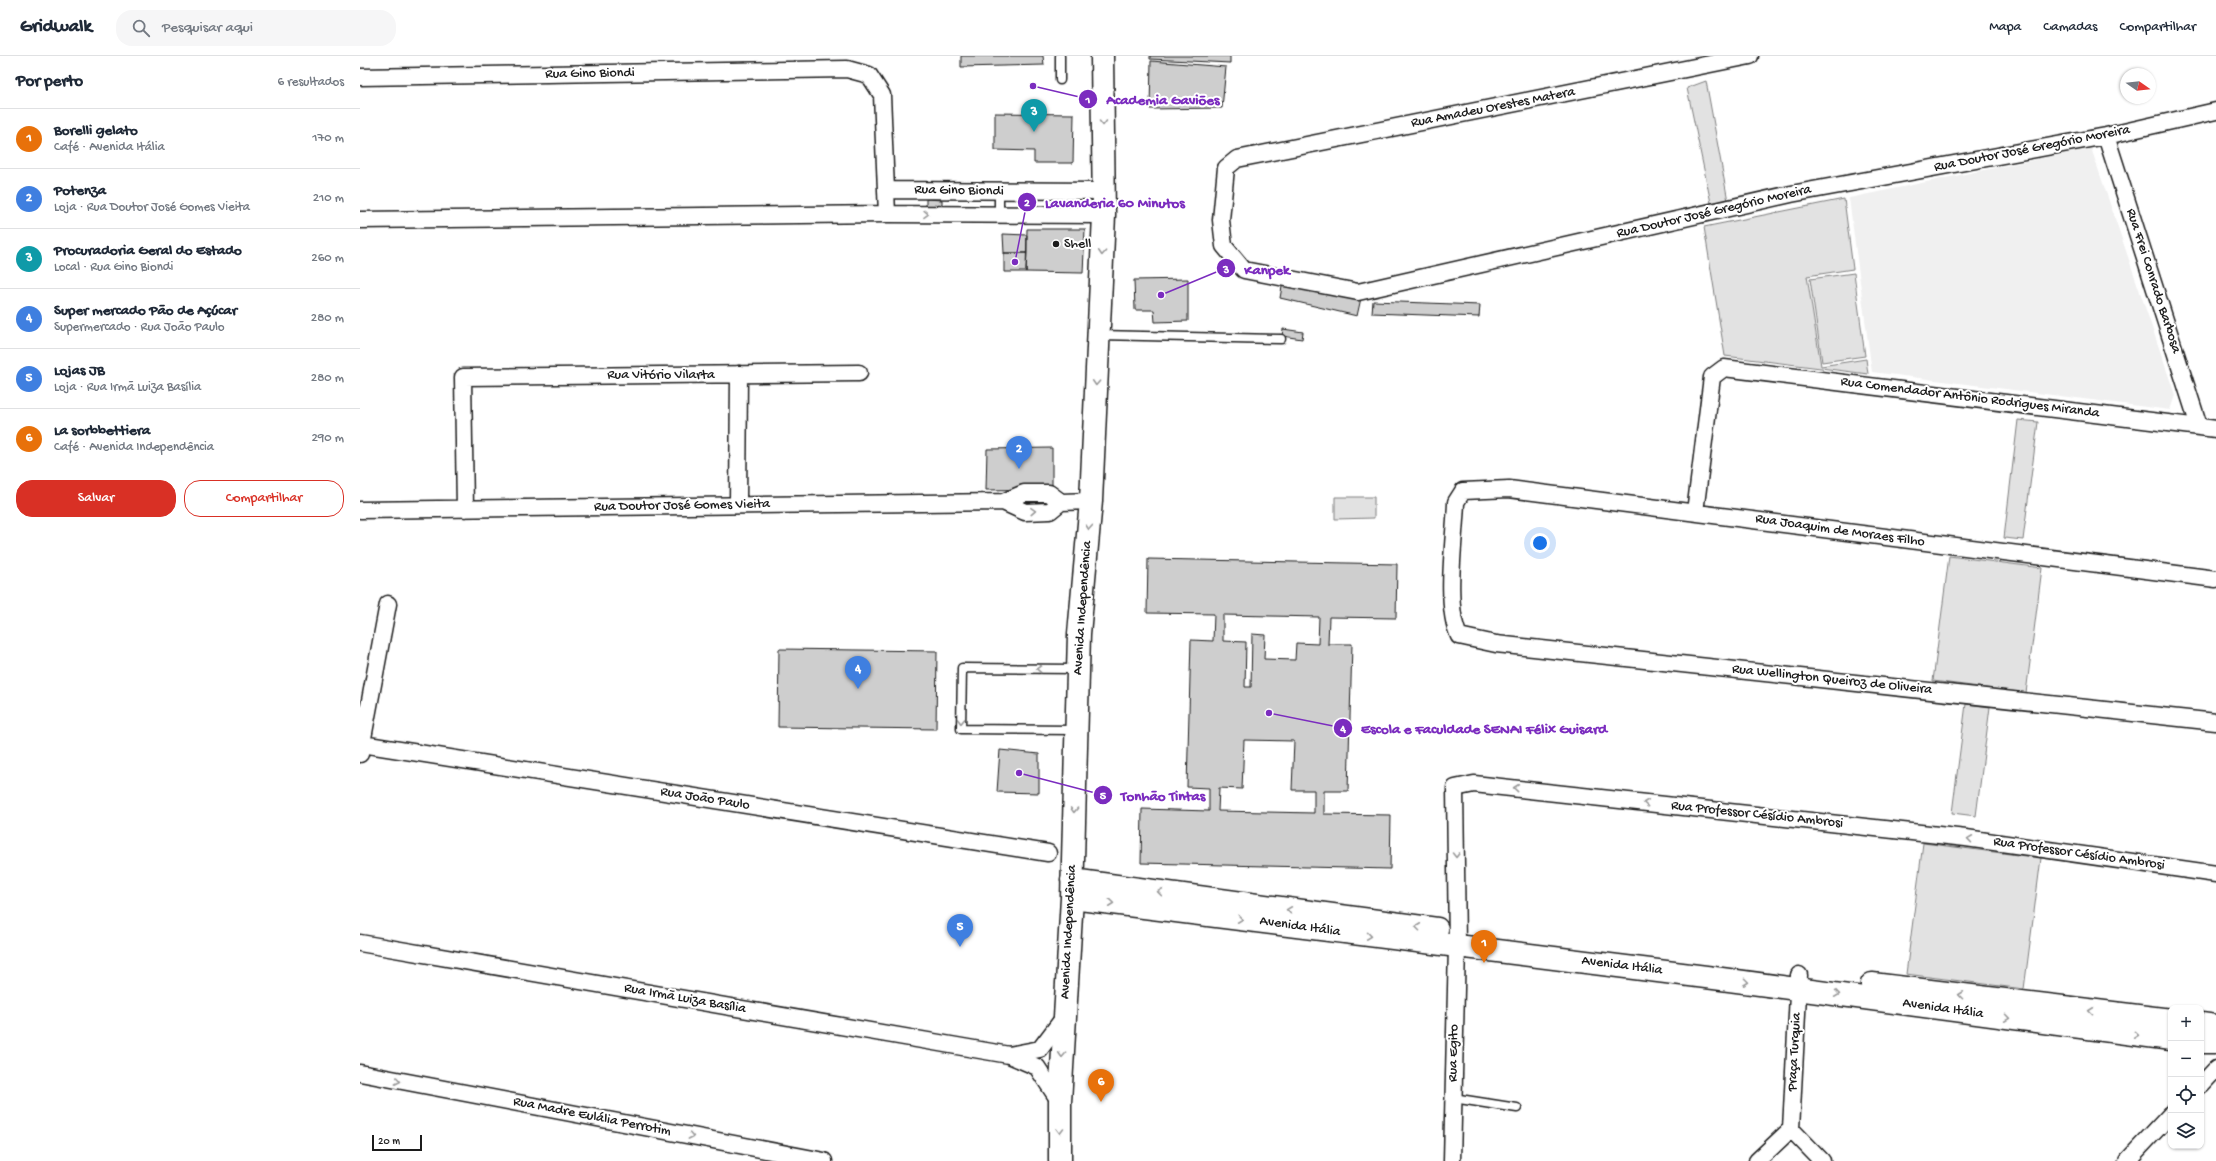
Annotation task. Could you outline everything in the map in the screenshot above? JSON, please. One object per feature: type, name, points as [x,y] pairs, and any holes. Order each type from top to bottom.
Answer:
[{"type":"main road","name":"Avenida Independência","points":[[1060,1161],[1060,1102],[1072,889],[1079,634],[1091,500],[1104,215],[1102,56]]},
{"type":"main road","name":"Avenida Itália","points":[[1072,889],[1402,940],[1457,939],[1799,982],[2168,1020]]},
{"type":"main road","name":"Avenida Itália","points":[[1799,982],[2168,1039]]},
{"type":"main road","points":[[2204,1024],[2216,1026]]},
{"type":"main road","points":[[2204,1042],[2216,1042]]},
{"type":"street","name":"Rua Amadeu Orestes Matera","points":[[1224,246],[1220,220],[1226,168],[1237,159],[1718,59],[1750,56]]},
{"type":"street","name":"Rua Gino Biondi","points":[[360,77],[847,69],[869,75],[882,95],[887,214]]},
{"type":"street","name":"Rua Doutor José Gregório Moreira","points":[[1224,246],[1244,270],[1358,292],[1791,194],[2106,136],[2216,111]]},
{"type":"street","name":"Rua Frei Conrado Barbosa","points":[[2106,136],[2199,426]]},
{"type":"street","name":"Rua Gino Biondi","points":[[887,190],[1104,191]]},
{"type":"street","name":"Rua Gino Biondi","points":[[360,220],[887,214],[999,216],[1104,215]]},
{"type":"street","name":"Rua Comendador Antônio Rodrigues Miranda","points":[[1695,512],[1712,377],[1724,368],[2216,429]]},
{"type":"street","name":"Rua Vitório Vilarta","points":[[465,509],[463,377],[859,373]]},
{"type":"street","points":[[738,505],[739,374]]},
{"type":"street","name":"Rua Joaquim de Moraes Filho","points":[[1454,626],[1452,597],[1456,502],[1463,491],[1509,490],[1695,512],[2216,579]]},
{"type":"street","name":"Rua Doutor José Gomes Vieita","points":[[360,510],[1003,502],[1024,493],[1050,493],[1061,502],[1091,500]]},
{"type":"street","points":[[361,750],[388,604]]},
{"type":"street","name":"Rua Wellington Queiroz de Oliveira","points":[[1454,626],[1460,636],[1496,644],[2216,722]]},
{"type":"street","name":"Rua João Paulo","points":[[361,750],[1048,853]]},
{"type":"street","name":"Rua Professor Césídio Ambrosi","points":[[1457,939],[1455,788],[1474,784],[1966,838],[2216,874]]},
{"type":"street","name":"Rua Egito","points":[[1452,1161],[1457,939]]},
{"type":"street","name":"Rua Irmã Luiza Basília","points":[[360,943],[1009,1055],[1037,1067],[1060,1102]]},
{"type":"street","name":"Praça Turquia","points":[[1791,1129],[1799,982]]},
{"type":"street","name":"Rua Irmã Luiza Basília","points":[[1009,1055],[1040,1050],[1065,1016]]},
{"type":"street","points":[[2204,1081],[2216,1069]]},
{"type":"street","name":"Rua Madre Eulália Perrotim","points":[[360,1073],[824,1161]]},
{"type":"street","points":[[2127,1161],[2168,1117]]},
{"type":"street","points":[[1757,1161],[1791,1129],[1822,1161]]},
{"type":"lane","points":[[1060,56],[1060,80]]},
{"type":"lane","points":[[999,191],[999,216]]},
{"type":"lane","points":[[1099,335],[1280,339]]},
{"type":"lane","points":[[1076,730],[961,729],[962,668],[1078,669]]},
{"type":"lane","points":[[1453,1098],[1517,1108]]},
{"type":"shaded area","points":[[1706,81],[1728,201],[1711,203],[1687,88]]},
{"type":"shaded area","points":[[2091,148],[2175,395],[2170,410],[1872,372],[1849,198]]},
{"type":"shaded area","points":[[1844,199],[1853,269],[1807,276],[1821,366],[1866,359],[1868,374],[1725,356],[1704,227]]},
{"type":"shaded area","points":[[1854,273],[1865,356],[1822,362],[1810,279]]},
{"type":"shaded area","points":[[2018,420],[2038,422],[2023,540],[2004,538]]},
{"type":"shaded area","points":[[1335,497],[1374,497],[1374,518],[1335,519]]},
{"type":"shaded area","points":[[1949,556],[2042,568],[2026,693],[1933,681]]},
{"type":"shaded area","points":[[1966,704],[1990,707],[1976,816],[1952,813]]},
{"type":"shaded area","points":[[1923,843],[2041,858],[2024,989],[1906,974]]},
{"type":"building","points":[[961,56],[1043,56],[1044,65],[961,67]]},
{"type":"building","points":[[1150,56],[1230,56],[1230,63],[1150,59]]},
{"type":"building","points":[[1151,61],[1226,67],[1222,108],[1150,109]]},
{"type":"building","points":[[995,113],[1074,114],[1073,163],[1034,163],[1034,151],[995,150]]},
{"type":"building","points":[[926,199],[942,200],[942,208],[926,208]]},
{"type":"building","name":"Shell","points":[[1027,229],[1085,229],[1083,273],[1026,272]]},
{"type":"building","points":[[1003,234],[1027,235],[1027,253],[1004,253]]},
{"type":"building","points":[[1004,253],[1027,253],[1026,272],[1004,272]]},
{"type":"building","points":[[1188,279],[1188,321],[1155,322],[1154,310],[1135,310],[1134,280]]},
{"type":"building","points":[[1283,281],[1361,298],[1357,316],[1280,298]]},
{"type":"building","points":[[1373,301],[1480,305],[1479,317],[1372,313]]},
{"type":"building","points":[[1283,329],[1303,332],[1302,339],[1282,336]]},
{"type":"building","points":[[1052,448],[1052,489],[986,490],[987,449]]},
{"type":"building","points":[[1044,497],[1044,507],[1028,507],[1028,498]]},
{"type":"building","points":[[1148,559],[1397,564],[1396,618],[1329,617],[1328,644],[1352,644],[1348,791],[1324,791],[1324,814],[1391,815],[1390,869],[1141,863],[1142,809],[1209,811],[1209,788],[1187,787],[1191,640],[1213,641],[1214,614],[1147,613]],"holes":[[[1223,615],[1319,617],[1318,644],[1296,643],[1295,660],[1264,659],[1265,635],[1252,634],[1251,687],[1245,687],[1246,642],[1223,641]],[[1244,740],[1294,741],[1292,790],[1314,790],[1314,813],[1218,811],[1219,788],[1242,789]]]},
{"type":"building","points":[[779,649],[937,651],[936,729],[778,727]]},
{"type":"building","points":[[1000,750],[1039,754],[1039,793],[997,792]]},
{"type":"place","name":"Academia Gaviões","points":[[1033,86]]},
{"type":"place","name":"Procuradoria Geral do Estado","points":[[1034,132]]},
{"type":"place","name":"Shell","points":[[1056,244]]},
{"type":"place","name":"Lavanderia 60 Minutos","points":[[1015,262]]},
{"type":"place","name":"Kanpek","points":[[1161,295]]},
{"type":"place","name":"Potenza","points":[[1019,469]]},
{"type":"place","name":"Super mercado Pão de Açúcar","points":[[858,689]]},
{"type":"place","name":"Escola e Faculdade SENAI Félix Guisard","points":[[1269,713]]},
{"type":"place","name":"Tonhão Tintas","points":[[1019,773]]},
{"type":"place","name":"Lojas JB","points":[[960,947]]},
{"type":"place","name":"Borelli gelato","points":[[1484,963]]},
{"type":"place","name":"La sorbbettiera","points":[[1101,1102]]}]
